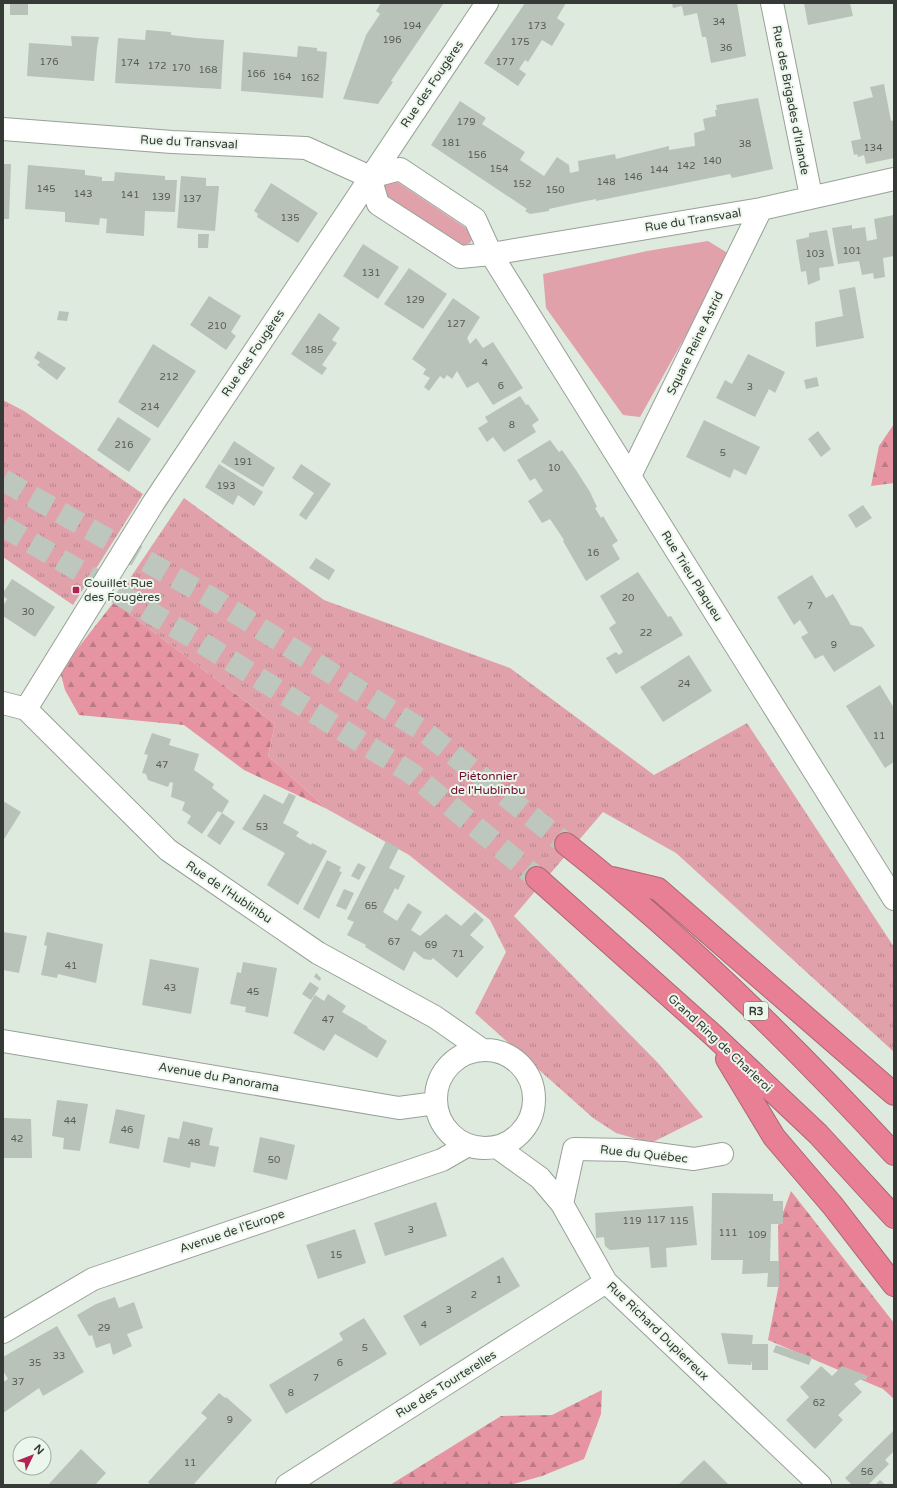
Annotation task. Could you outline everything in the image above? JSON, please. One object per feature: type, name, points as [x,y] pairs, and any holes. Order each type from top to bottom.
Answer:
[{"type":"highway","name":"R3","points":[[566,844],[609,878],[737,992],[845,1101],[894,1154]]},
{"type":"highway","name":"Grand Ring de Charleroi","points":[[537,878],[713,1035],[818,1134],[894,1217]]},
{"type":"highway","points":[[609,878],[658,889],[894,1094]]},
{"type":"highway","points":[[713,1035],[774,1137],[833,1206],[894,1285]]},
{"type":"street","name":"Rue des Fougères","points":[[26,709],[154,502],[486,3]]},
{"type":"street","name":"Rue des Brigades d'Irlande","points":[[772,3],[811,196]]},
{"type":"street","name":"Rue du Transvaal","points":[[3,129],[172,142],[306,148],[370,177],[378,204],[460,256],[491,254],[761,209],[811,196],[894,179]]},
{"type":"street","points":[[370,177],[400,169],[475,219],[491,254]]},
{"type":"street","name":"Square Reine Astrid","points":[[630,476],[761,209]]},
{"type":"street","name":"Rue Trieu Plaqueu","points":[[491,254],[894,899]]},
{"type":"street","points":[[3,703],[26,709]]},
{"type":"street","name":"Rue de l'Hublinbu","points":[[26,709],[168,850],[318,953],[435,1017],[481,1049]]},
{"type":"street","name":"Avenue du Panorama","points":[[3,1041],[399,1108],[436,1103]]},
{"type":"street","points":[[481,1049],[500,1051],[522,1065],[529,1075],[535,1093],[535,1105],[529,1122],[520,1134],[506,1144],[497,1147],[482,1148],[468,1145],[453,1136],[441,1123],[436,1103],[437,1088],[444,1072],[451,1063],[466,1053],[481,1049]]},
{"type":"street","name":"Avenue de l'Europe","points":[[3,1332],[93,1279],[442,1160],[468,1145]]},
{"type":"street","name":"Rue Richard Dupierreux","points":[[497,1147],[540,1178],[562,1204],[606,1282],[820,1485]]},
{"type":"street","name":"Rue du Québec","points":[[562,1204],[574,1149],[627,1150],[694,1159],[722,1154]]},
{"type":"street","name":"Rue des Tourterelles","points":[[287,1485],[606,1282]]},
{"type":"green space","points":[[393,179],[469,230],[473,237],[470,243],[462,246],[390,199],[386,194],[384,184]]},
{"type":"green space","points":[[708,241],[731,255],[640,417],[623,415],[546,308],[543,274],[647,251]]},
{"type":"green space","points":[[3,400],[24,411],[143,494],[73,605],[3,557]]},
{"type":"green space","points":[[894,424],[894,483],[871,486],[879,446]]},
{"type":"green space","name":"Piétonnier de l'Hublinbu","points":[[184,498],[324,600],[510,668],[654,775],[747,723],[894,947],[894,1052],[676,853],[603,812],[514,916],[659,1064],[703,1117],[651,1143],[616,1133],[593,1118],[475,1013],[506,952],[490,920],[409,855],[327,809],[268,756],[275,724],[114,602]]},
{"type":"green space","points":[[114,602],[275,724],[268,756],[327,809],[244,770],[184,725],[79,715],[65,690],[60,671]]},
{"type":"green space","points":[[791,1191],[894,1323],[894,1399],[883,1389],[768,1340],[779,1284],[778,1226]]},
{"type":"green space","points":[[602,1390],[601,1414],[584,1459],[542,1476],[510,1485],[390,1485],[501,1416],[552,1415]]},
{"type":"building","points":[[10,3],[28,3],[28,15],[10,15]]},
{"type":"building","points":[[381,3],[444,3],[391,81],[393,82],[378,104],[343,99],[366,35],[380,14],[376,11]]},
{"type":"building","points":[[525,3],[566,3],[557,18],[565,24],[552,46],[542,40],[528,62],[525,60],[519,69],[526,74],[518,86],[484,63]]},
{"type":"building","points":[[672,3],[737,3],[746,56],[711,63],[706,37],[702,37],[697,13],[684,16],[682,6],[673,8]]},
{"type":"building","points":[[804,3],[850,3],[853,16],[808,25]]},
{"type":"building","points":[[146,30],[171,32],[171,35],[224,40],[221,89],[115,83],[118,38],[145,40]]},
{"type":"building","points":[[71,36],[99,37],[94,81],[27,76],[29,43],[72,46]]},
{"type":"building","points":[[298,46],[317,48],[317,51],[327,52],[323,98],[241,91],[243,52],[297,57]]},
{"type":"building","points":[[884,84],[891,121],[894,120],[894,158],[866,164],[864,155],[858,157],[857,154],[854,155],[851,141],[861,139],[853,102],[873,97],[870,87]]},
{"type":"building","points":[[758,98],[773,169],[732,178],[730,174],[596,201],[596,199],[576,203],[549,209],[549,211],[530,214],[525,211],[527,209],[431,145],[460,101],[486,118],[482,124],[525,152],[520,160],[544,176],[557,157],[569,165],[570,173],[579,171],[578,161],[615,154],[616,159],[669,146],[669,150],[695,146],[694,133],[705,130],[703,119],[716,116],[716,105]]},
{"type":"building","points":[[3,164],[11,164],[9,219],[3,219]]},
{"type":"building","points":[[28,165],[85,170],[85,175],[102,177],[102,181],[114,181],[115,172],[165,176],[165,180],[177,180],[175,212],[145,211],[144,236],[106,233],[107,219],[100,218],[99,225],[65,222],[65,212],[25,209]]},
{"type":"building","points":[[181,176],[206,178],[206,186],[219,186],[215,231],[177,228]]},
{"type":"building","points":[[271,183],[318,213],[298,243],[257,217],[258,214],[254,211]]},
{"type":"building","points":[[894,215],[894,256],[883,258],[885,277],[874,279],[873,273],[862,275],[859,261],[838,264],[832,228],[852,225],[852,229],[865,227],[867,241],[877,239],[874,219]]},
{"type":"building","points":[[827,230],[834,266],[819,268],[820,280],[808,285],[806,271],[801,272],[796,240],[809,237],[809,233]]},
{"type":"building","points":[[198,234],[209,234],[208,248],[198,248]]},
{"type":"building","points":[[363,244],[399,267],[378,299],[343,276]]},
{"type":"building","points":[[409,268],[447,294],[423,329],[384,304]]},
{"type":"building","points":[[855,287],[864,338],[816,347],[815,322],[843,316],[839,290]]},
{"type":"building","points":[[209,296],[241,316],[231,332],[236,336],[226,350],[190,325]]},
{"type":"building","points":[[453,298],[480,317],[467,338],[470,344],[476,338],[483,348],[493,342],[523,388],[493,405],[478,382],[467,388],[457,371],[452,379],[447,375],[444,379],[440,376],[429,391],[424,387],[430,378],[423,374],[426,369],[412,359]]},
{"type":"building","points":[[59,311],[69,312],[67,321],[57,320]]},
{"type":"building","points":[[319,313],[340,328],[332,340],[337,343],[322,365],[327,368],[322,375],[291,354]]},
{"type":"building","points":[[153,344],[196,371],[158,428],[118,402]]},
{"type":"building","points":[[38,351],[66,368],[57,380],[37,365],[40,362],[34,358]]},
{"type":"building","points":[[748,354],[785,372],[775,393],[769,389],[755,417],[716,398],[725,380],[732,384]]},
{"type":"building","points":[[817,377],[819,386],[806,389],[804,380]]},
{"type":"building","points":[[520,396],[526,405],[528,404],[539,420],[532,425],[536,432],[504,452],[493,437],[487,442],[478,428],[488,422],[485,417]]},
{"type":"building","points":[[118,417],[151,439],[129,472],[97,450]]},
{"type":"building","points":[[704,420],[760,447],[746,475],[734,469],[730,478],[686,457]]},
{"type":"building","points":[[818,431],[831,449],[821,457],[808,439]]},
{"type":"building","points":[[550,440],[559,452],[562,450],[576,470],[590,492],[597,507],[595,508],[601,518],[603,516],[618,541],[612,545],[620,559],[586,581],[563,541],[564,540],[550,519],[542,523],[528,501],[543,491],[535,478],[530,481],[517,460]]},
{"type":"building","points":[[234,441],[275,468],[263,487],[221,462]]},
{"type":"building","points":[[219,464],[263,492],[254,506],[238,495],[233,505],[205,487]]},
{"type":"building","points":[[301,464],[331,484],[306,520],[299,515],[314,493],[292,478]]},
{"type":"building","points":[[863,505],[872,518],[856,528],[848,515]]},
{"type":"building","points":[[316,558],[335,570],[329,580],[309,568]]},
{"type":"building","points":[[638,572],[668,617],[671,616],[683,635],[616,674],[606,658],[616,652],[619,655],[623,652],[609,628],[616,623],[600,596]]},
{"type":"building","points":[[812,575],[826,598],[833,594],[851,625],[862,627],[875,646],[834,672],[823,655],[815,659],[801,637],[808,633],[800,620],[794,625],[777,597]]},
{"type":"building","points":[[12,579],[55,607],[35,637],[3,616],[3,606],[7,599],[3,596],[3,593]]},
{"type":"building","points":[[689,655],[712,691],[663,722],[640,687]]},
{"type":"building","points":[[880,685],[894,708],[894,762],[885,768],[846,706]]},
{"type":"building","points":[[152,733],[171,739],[169,745],[199,754],[194,770],[214,784],[212,788],[229,801],[222,813],[218,811],[202,834],[187,823],[191,816],[182,810],[185,802],[171,797],[173,783],[170,782],[168,787],[148,780],[146,774],[142,773],[148,755],[144,754]]},
{"type":"building","points":[[289,793],[296,796],[283,823],[299,832],[296,836],[311,845],[312,843],[327,851],[298,905],[267,885],[285,853],[242,829],[264,794],[283,804]]},
{"type":"building","points":[[3,801],[21,812],[3,841]]},
{"type":"building","points":[[222,813],[235,822],[220,845],[207,836]]},
{"type":"building","points":[[386,841],[399,848],[389,868],[405,876],[398,890],[395,888],[383,912],[397,921],[408,903],[422,912],[411,930],[420,936],[446,914],[461,926],[475,912],[484,920],[470,935],[484,947],[457,978],[433,958],[431,960],[424,959],[414,951],[404,971],[365,947],[366,945],[347,935],[354,922],[347,919]]},
{"type":"building","points":[[327,860],[341,867],[339,871],[342,872],[319,919],[303,909]]},
{"type":"building","points":[[358,863],[366,867],[359,880],[351,876]]},
{"type":"building","points":[[344,889],[354,893],[346,910],[336,906]]},
{"type":"building","points":[[3,932],[27,936],[19,973],[3,970]]},
{"type":"building","points":[[47,932],[103,944],[96,983],[58,974],[57,978],[41,975],[47,946],[44,945]]},
{"type":"building","points":[[150,959],[199,968],[191,1014],[142,1005]]},
{"type":"building","points":[[243,962],[277,968],[268,1017],[245,1012],[246,1007],[230,1004],[237,972],[241,973]]},
{"type":"building","points":[[316,973],[321,978],[320,981],[314,977]]},
{"type":"building","points":[[310,982],[319,988],[311,1000],[302,994]]},
{"type":"building","points":[[328,994],[346,1006],[342,1012],[368,1027],[367,1028],[387,1041],[377,1058],[335,1034],[324,1051],[293,1033],[315,995],[324,1001]]},
{"type":"building","points":[[57,1100],[88,1104],[80,1151],[63,1149],[64,1138],[52,1136]]},
{"type":"building","points":[[116,1109],[145,1115],[139,1149],[109,1143]]},
{"type":"building","points":[[3,1118],[31,1119],[32,1158],[3,1158]]},
{"type":"building","points":[[183,1121],[213,1128],[209,1145],[219,1147],[215,1167],[191,1162],[190,1168],[163,1162],[168,1137],[179,1139]]},
{"type":"building","points":[[260,1137],[295,1145],[287,1180],[253,1172]]},
{"type":"building","points":[[712,1193],[773,1194],[773,1201],[783,1201],[783,1224],[771,1224],[770,1261],[779,1261],[779,1287],[767,1287],[768,1273],[742,1274],[743,1260],[711,1260]]},
{"type":"building","points":[[436,1202],[447,1236],[385,1256],[374,1223]]},
{"type":"building","points":[[693,1206],[697,1245],[666,1248],[667,1267],[651,1268],[649,1247],[610,1250],[605,1246],[604,1237],[596,1238],[595,1213]]},
{"type":"building","points":[[355,1229],[366,1263],[318,1279],[306,1245]]},
{"type":"building","points":[[503,1257],[520,1286],[420,1346],[403,1316]]},
{"type":"building","points":[[115,1297],[119,1308],[134,1302],[143,1328],[127,1334],[132,1346],[113,1355],[110,1343],[96,1348],[92,1335],[89,1336],[77,1315],[96,1304]]},
{"type":"building","points":[[364,1318],[387,1354],[286,1414],[269,1385],[343,1340],[339,1333]]},
{"type":"building","points":[[57,1326],[84,1372],[43,1396],[39,1388],[3,1413],[3,1382],[8,1379],[3,1371],[3,1357]]},
{"type":"building","points":[[721,1333],[753,1335],[752,1344],[768,1344],[768,1370],[752,1370],[752,1361],[751,1365],[728,1364]]},
{"type":"building","points":[[776,1345],[812,1357],[809,1365],[773,1352]]},
{"type":"building","points":[[821,1366],[832,1376],[842,1366],[868,1376],[866,1380],[861,1379],[854,1384],[862,1392],[838,1415],[843,1420],[815,1449],[786,1420],[809,1397],[800,1387]]},
{"type":"building","points":[[219,1393],[225,1398],[226,1397],[252,1420],[193,1485],[151,1485],[148,1482],[207,1418],[201,1413]]},
{"type":"building","points":[[894,1430],[894,1451],[885,1460],[889,1464],[868,1485],[852,1485],[845,1478]]},
{"type":"building","points":[[81,1449],[106,1473],[95,1485],[48,1485]]},
{"type":"building","points":[[704,1460],[729,1485],[678,1485]]},
{"type":"building","points":[[880,1480],[886,1485],[875,1485]]},
{"type":"tunnel","points":[[3,480],[215,600],[425,732],[566,844]]},
{"type":"tunnel","points":[[3,526],[199,641],[411,773],[537,878]]},
{"type":"place","name":"Couillet Rue des Fougères","points":[[76,590]]}]
